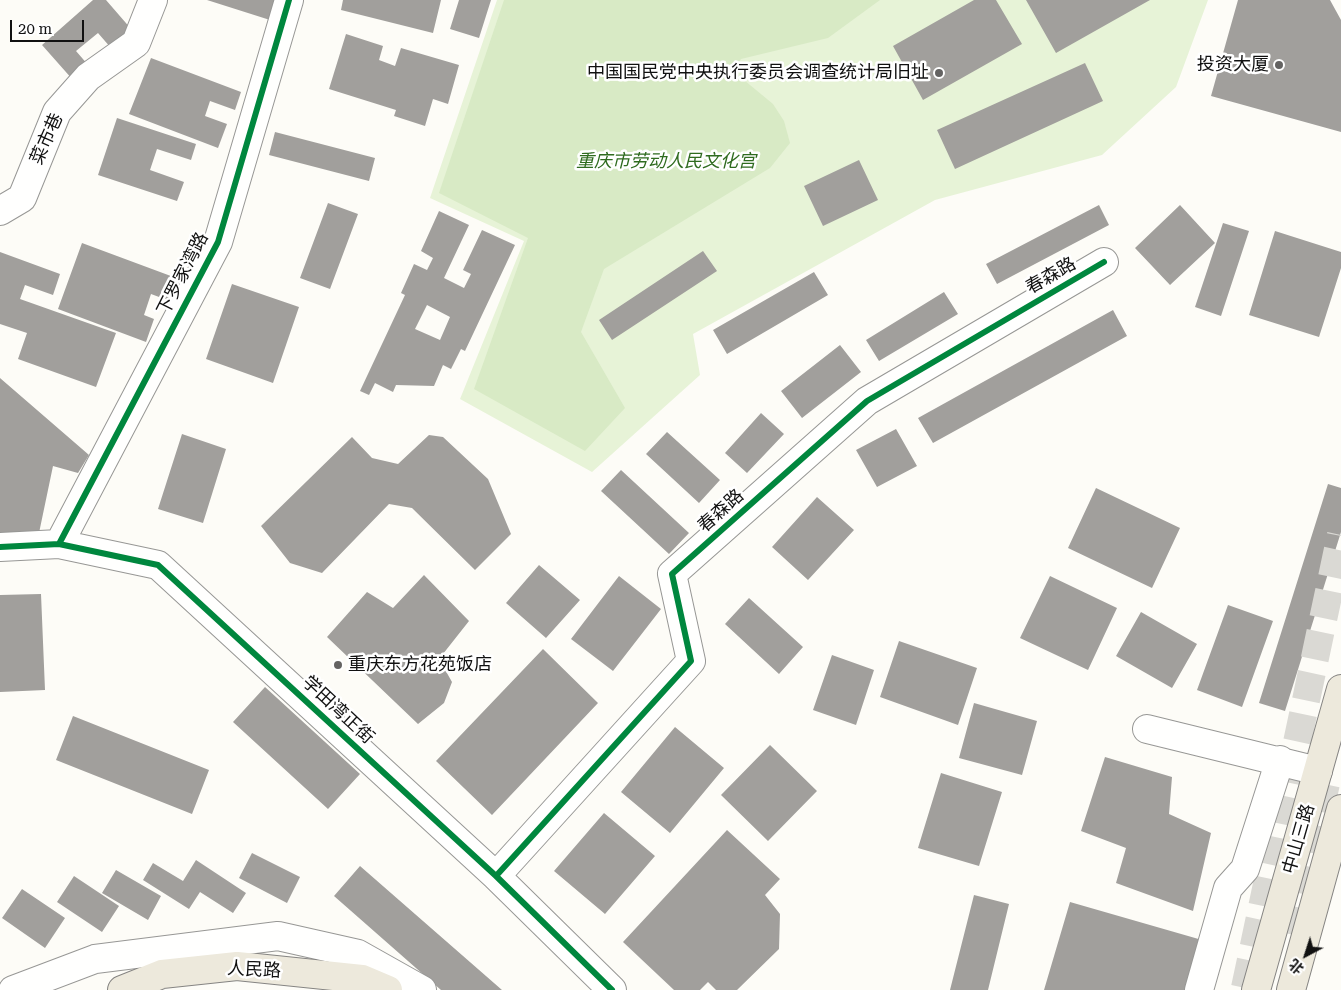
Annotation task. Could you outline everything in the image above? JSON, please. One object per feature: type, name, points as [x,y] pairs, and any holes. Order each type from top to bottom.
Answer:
[{"type":"main road","name":"中山三路","points":[[1256,990],[1341,689]]},
{"type":"main road","name":"中山三路","points":[[1290,990],[1339,822]]},
{"type":"main road","name":"人民路","points":[[122,990],[162,974],[237,966],[362,979],[388,990]]},
{"type":"street","name":"菜市巷","points":[[0,211],[22,198],[57,112],[88,77],[136,43],[152,0]]},
{"type":"street","name":"下罗家湾路","points":[[59,544],[218,242],[289,0]]},
{"type":"street","name":"春森路","points":[[496,876],[691,662],[672,574],[867,401],[1104,262]]},
{"type":"street","name":"学田湾正街","points":[[0,547],[59,544],[158,565],[496,876],[612,990]]},
{"type":"street","points":[[1147,729],[1280,760],[1318,771]]},
{"type":"street","points":[[1199,990],[1228,888],[1245,869],[1280,760]]},
{"type":"street","points":[[13,990],[95,959],[278,936],[358,954],[422,990]]},
{"type":"green space","name":"重庆市劳动人民文化宫","points":[[497,0],[1208,0],[1176,87],[1102,155],[935,200],[693,334],[700,375],[592,472],[460,399],[524,241],[430,198]]},
{"type":"green space","points":[[504,0],[880,0],[828,38],[741,59],[733,71],[773,104],[784,121],[790,143],[770,168],[604,269],[581,332],[625,408],[585,451],[474,389],[528,238],[439,193]]},
{"type":"building","points":[[93,0],[106,0],[132,30],[111,48],[98,33],[76,51],[89,66],[73,80],[42,45]]},
{"type":"building","points":[[207,0],[276,0],[270,20]]},
{"type":"building","points":[[343,0],[441,0],[433,33],[341,10]]},
{"type":"building","points":[[459,0],[491,0],[479,38],[450,29]]},
{"type":"building","name":"中国国民党中央执行委员会调查统计局旧址","points":[[974,0],[996,0],[1022,44],[923,100],[893,46]]},
{"type":"building","points":[[1026,0],[1150,0],[1056,53]]},
{"type":"building","name":"投资大厦","points":[[1238,0],[1330,0],[1341,20],[1341,132],[1211,96]]},
{"type":"building","points":[[346,34],[383,46],[379,60],[395,66],[401,48],[459,65],[448,104],[433,99],[425,126],[394,116],[396,110],[329,89]]},
{"type":"building","points":[[151,58],[241,92],[235,110],[210,101],[205,116],[227,124],[218,148],[129,114]]},
{"type":"building","points":[[1085,63],[1103,101],[955,169],[937,130]]},
{"type":"building","points":[[117,118],[196,144],[191,160],[157,149],[150,170],[184,182],[177,201],[98,175]]},
{"type":"building","points":[[275,132],[375,158],[369,181],[269,155]]},
{"type":"building","points":[[859,160],[878,200],[823,226],[804,186]]},
{"type":"building","points":[[328,203],[358,214],[330,289],[300,278]]},
{"type":"building","points":[[1099,205],[1109,225],[997,284],[986,264]]},
{"type":"building","points":[[1180,205],[1215,243],[1170,285],[1135,248]]},
{"type":"building","points":[[439,211],[469,225],[444,278],[464,288],[471,274],[463,270],[482,230],[515,245],[465,351],[461,349],[451,369],[443,365],[434,386],[396,385],[393,392],[375,383],[369,395],[360,391],[405,295],[401,293],[414,264],[427,270],[433,258],[421,251]],"holes":[[[427,305],[450,317],[440,340],[415,329]]]},
{"type":"building","points":[[1223,223],[1249,231],[1221,316],[1195,307]]},
{"type":"building","points":[[1275,231],[1341,252],[1341,268],[1319,337],[1249,315]]},
{"type":"building","points":[[82,243],[187,282],[178,304],[151,294],[144,315],[154,319],[146,342],[58,309]]},
{"type":"building","points":[[703,251],[717,271],[612,340],[599,320]]},
{"type":"building","points":[[0,252],[60,274],[53,295],[25,285],[20,299],[116,333],[96,387],[18,359],[27,333],[0,324]]},
{"type":"building","points":[[814,272],[828,295],[727,354],[713,330]]},
{"type":"building","points":[[232,284],[299,307],[273,383],[206,359]]},
{"type":"building","points":[[944,292],[958,314],[879,361],[866,340]]},
{"type":"building","points":[[1113,310],[1127,336],[933,443],[918,418]]},
{"type":"building","points":[[840,345],[861,372],[802,418],[781,391]]},
{"type":"building","points":[[0,378],[89,455],[78,473],[53,466],[39,533],[0,537]]},
{"type":"building","points":[[761,413],[784,434],[747,473],[725,453]]},
{"type":"building","points":[[896,429],[917,466],[877,487],[856,450]]},
{"type":"building","points":[[667,432],[720,480],[699,503],[646,454]]},
{"type":"building","points":[[182,434],[226,449],[203,523],[158,509]]},
{"type":"building","points":[[429,435],[443,437],[488,479],[511,534],[475,570],[412,508],[389,504],[322,573],[290,563],[261,526],[352,437],[372,458],[398,464]]},
{"type":"building","points":[[621,470],[689,533],[669,554],[601,491]]},
{"type":"building","points":[[1328,484],[1341,488],[1341,532],[1285,711],[1259,703]]},
{"type":"building","points":[[1096,488],[1180,528],[1152,588],[1068,548]]},
{"type":"building","points":[[817,497],[854,530],[808,580],[772,547]]},
{"type":"building","points":[[539,565],[580,600],[546,638],[506,603]]},
{"type":"building","points":[[424,575],[469,621],[439,659],[452,682],[444,703],[418,724],[327,637],[367,592],[393,608]]},
{"type":"building","points":[[619,576],[661,609],[613,671],[571,639]]},
{"type":"building","points":[[1050,576],[1117,608],[1088,670],[1020,638]]},
{"type":"building","points":[[41,594],[45,690],[0,692],[0,595]]},
{"type":"building","points":[[749,598],[803,647],[779,674],[725,624]]},
{"type":"building","points":[[1228,605],[1273,621],[1242,707],[1197,690]]},
{"type":"building","points":[[1141,612],[1197,644],[1172,688],[1116,656]]},
{"type":"building","points":[[899,641],[977,668],[958,725],[880,697]]},
{"type":"building","points":[[543,649],[598,703],[492,815],[436,761]]},
{"type":"building","points":[[832,655],[874,670],[856,725],[813,710]]},
{"type":"building","points":[[265,687],[360,774],[328,809],[233,722]]},
{"type":"building","points":[[974,703],[1037,721],[1022,775],[959,758]]},
{"type":"building","points":[[73,716],[209,770],[192,814],[56,760]]},
{"type":"building","points":[[675,727],[724,768],[670,833],[621,792]]},
{"type":"building","points":[[770,745],[817,791],[768,841],[721,795]]},
{"type":"building","points":[[1105,757],[1172,777],[1169,814],[1211,833],[1193,911],[1116,883],[1126,848],[1081,831]]},
{"type":"building","points":[[941,773],[1002,792],[979,866],[918,848]]},
{"type":"building","points":[[604,813],[655,856],[605,914],[554,871]]},
{"type":"building","points":[[727,830],[780,879],[765,895],[780,914],[779,949],[737,990],[716,990],[708,982],[700,990],[674,990],[623,942]]},
{"type":"building","points":[[252,853],[300,877],[287,903],[239,878]]},
{"type":"building","points":[[196,860],[246,893],[233,913],[200,892],[189,909],[143,880],[153,863],[183,881]]},
{"type":"building","points":[[360,866],[502,990],[441,990],[334,896]]},
{"type":"building","points":[[116,870],[161,896],[148,920],[102,893]]},
{"type":"building","points":[[74,876],[119,906],[102,932],[57,902]]},
{"type":"building","points":[[22,889],[65,918],[45,948],[2,918]]},
{"type":"building","points":[[974,895],[1009,904],[988,990],[950,990]]},
{"type":"building","points":[[1070,902],[1202,940],[1188,990],[1044,990]]},
{"type":"tunnel","points":[[1245,988],[1341,535]]},
{"type":"tunnel","points":[[1294,935],[1326,783]]},
{"type":"cycle path","points":[[59,544],[218,242],[289,0]]},
{"type":"cycle path","points":[[496,876],[691,661],[672,574],[867,401],[1104,262]]},
{"type":"cycle path","points":[[0,547],[59,544],[158,565],[496,876],[612,990]]},
{"type":"place","name":"投资大厦","points":[[1279,65]]},
{"type":"place","name":"中国国民党中央执行委员会调查统计局旧址","points":[[939,73]]},
{"type":"place","name":"重庆东方花苑饭店","points":[[338,665]]}]
